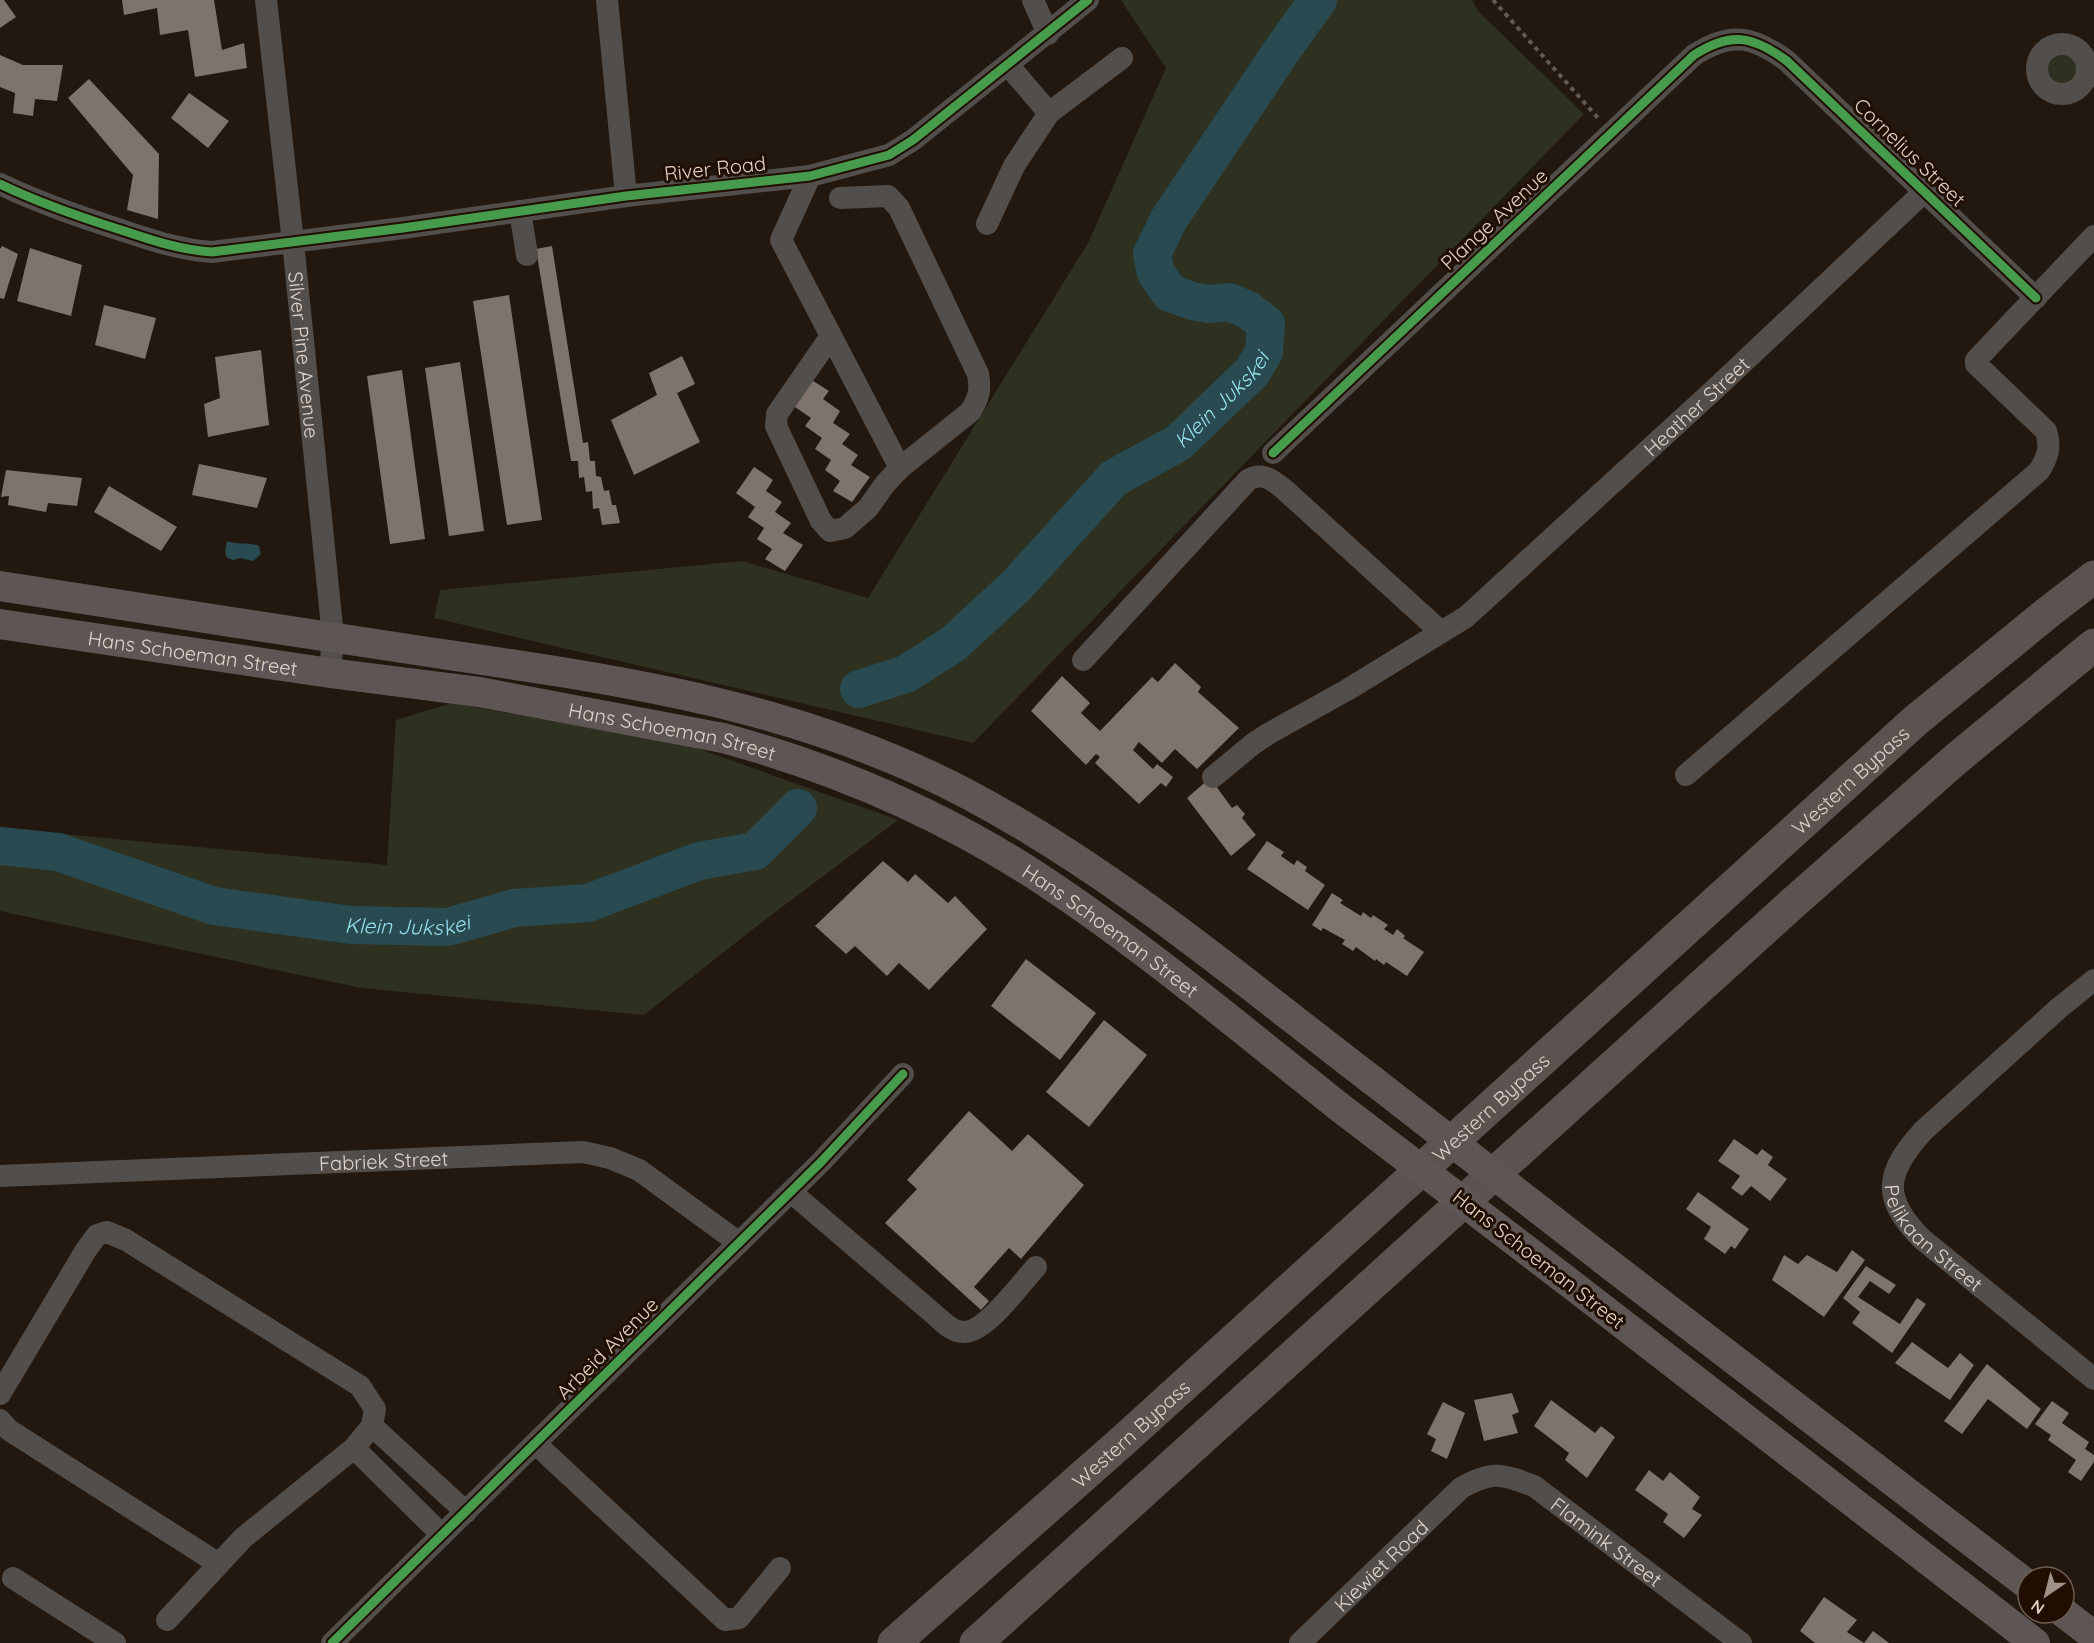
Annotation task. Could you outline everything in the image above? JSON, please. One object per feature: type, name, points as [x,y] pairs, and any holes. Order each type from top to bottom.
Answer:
[{"type":"highway","name":"Western Bypass","points":[[894,1643],[1126,1438],[1915,721],[2094,577]]},
{"type":"highway","points":[[976,1643],[1793,903],[1956,759],[2094,645]]},
{"type":"main road","name":"Hans Schoeman Street","points":[[0,586],[556,670],[659,688],[711,700],[831,734],[915,769],[967,794],[1014,820],[1125,892],[2016,1576]]},
{"type":"main road","name":"Hans Schoeman Street","points":[[0,624],[330,674],[479,692],[711,736],[758,748],[832,773],[904,803],[992,849],[1038,878],[1151,959],[1338,1106],[2035,1643]]},
{"type":"main road","points":[[2076,1622],[2094,1636]]},
{"type":"street","name":"Silver Pine Avenue","points":[[266,0],[333,637],[330,674]]},
{"type":"street","points":[[607,0],[626,196]]},
{"type":"street","points":[[1033,0],[1048,34]]},
{"type":"street","name":"River Road","points":[[0,183],[22,195],[82,218],[182,248],[198,251],[228,251],[626,196],[810,176],[888,155],[912,140],[1088,0]]},
{"type":"street","name":"Plange Avenue","points":[[1273,453],[1694,55],[1710,44],[1724,39],[1753,41]]},
{"type":"street","name":"Cornelius Street","points":[[1753,41],[1773,50],[1787,61],[2036,298]]},
{"type":"street","points":[[987,224],[1014,166],[1048,113],[1122,58]]},
{"type":"street","points":[[1008,65],[1048,113]]},
{"type":"street","points":[[810,176],[781,240],[900,468]]},
{"type":"street","name":"Heather Street","points":[[1213,777],[1268,734],[1347,690],[1466,617],[1716,388],[1924,192]]},
{"type":"street","points":[[831,336],[777,414],[776,426],[820,521],[830,531],[845,528],[868,508],[900,468],[970,412],[977,401],[980,389],[978,374],[898,208],[888,196],[840,198]]},
{"type":"street","points":[[520,211],[526,255]]},
{"type":"street","points":[[1686,775],[2039,471],[2047,459],[2050,444],[2046,431],[1976,364],[1976,360],[2094,236]]},
{"type":"street","points":[[1083,660],[1248,480],[1263,476],[1286,490],[1440,632]]},
{"type":"street","name":"Pelikaan Street","points":[[2094,980],[2059,1008],[1923,1131],[1897,1168],[1893,1179],[1893,1190],[1894,1202],[1900,1215],[1922,1239],[2094,1379]]},
{"type":"street","name":"Arbeid Avenue","points":[[332,1643],[791,1192],[903,1074]]},
{"type":"street","name":"Fabriek Street","points":[[0,1176],[583,1152],[610,1158],[639,1170],[739,1243]]},
{"type":"street","points":[[791,1192],[950,1328],[960,1332],[966,1333],[983,1326],[1035,1267]]},
{"type":"street","points":[[0,1394],[86,1250],[98,1235],[107,1232],[126,1240],[360,1386],[375,1409],[372,1426],[354,1448],[243,1538],[167,1620]]},
{"type":"street","points":[[0,1420],[9,1430],[219,1564]]},
{"type":"street","points":[[372,1426],[466,1512]]},
{"type":"street","points":[[536,1444],[572,1475],[725,1620],[739,1618],[780,1568]]},
{"type":"street","points":[[354,1448],[442,1535]]},
{"type":"street","name":"Flamink Street","points":[[1461,1488],[1479,1477],[1496,1475],[1514,1478],[1534,1486],[1741,1643]]},
{"type":"street","name":"Kiewiet Road","points":[[1300,1643],[1461,1488]]},
{"type":"street","points":[[13,1578],[115,1643]]},
{"type":"path","points":[[1493,1],[1611,133]]},
{"type":"green space","points":[[1121,0],[1472,0],[1478,11],[1584,114],[973,743],[434,618],[440,590],[742,561],[868,598],[1088,243],[1166,68]]},
{"type":"green space","points":[[2062,51],[2075,56],[2080,69],[2075,82],[2062,87],[2049,82],[2044,69],[2049,56]]},
{"type":"green space","points":[[452,703],[691,746],[898,820],[766,919],[644,1015],[361,988],[0,911],[0,828],[387,865],[396,720]]},
{"type":"water","points":[[227,541],[259,546],[261,554],[253,561],[227,558],[225,552]]},
{"type":"building","points":[[0,0],[4,0],[16,17],[0,28]]},
{"type":"building","points":[[122,0],[214,0],[222,50],[244,43],[247,68],[195,77],[188,30],[160,35],[157,8],[124,15]]},
{"type":"building","points":[[0,55],[23,65],[63,65],[57,101],[35,99],[33,116],[13,113],[15,93],[0,87]]},
{"type":"building","points":[[89,79],[159,154],[158,219],[127,210],[133,175],[68,98]]},
{"type":"building","points":[[189,93],[229,121],[208,148],[171,118]]},
{"type":"building","points":[[2,246],[18,254],[4,299],[0,298],[0,249]]},
{"type":"building","points":[[552,246],[583,443],[588,442],[590,461],[595,461],[596,476],[601,477],[604,491],[609,490],[612,505],[616,505],[620,523],[602,525],[599,508],[593,509],[592,491],[586,492],[584,477],[579,478],[578,461],[571,461],[536,249]]},
{"type":"building","points":[[30,248],[82,265],[71,316],[17,301]]},
{"type":"building","points":[[509,295],[542,520],[507,525],[473,301]]},
{"type":"building","points":[[104,305],[156,318],[145,359],[95,345]]},
{"type":"building","points":[[261,350],[269,425],[208,437],[204,404],[220,398],[215,357]]},
{"type":"building","points":[[682,356],[695,384],[677,393],[700,442],[634,475],[611,420],[657,395],[649,373]]},
{"type":"building","points":[[460,362],[484,531],[449,536],[425,368]]},
{"type":"building","points":[[402,370],[425,539],[390,544],[367,376]]},
{"type":"building","points":[[810,379],[829,391],[823,399],[840,411],[833,423],[850,434],[842,444],[858,455],[851,465],[870,477],[852,502],[833,491],[840,481],[825,470],[831,460],[815,449],[822,438],[805,426],[811,418],[792,405]]},
{"type":"building","points":[[199,464],[267,478],[257,508],[192,495]]},
{"type":"building","points":[[754,467],[773,480],[766,491],[782,502],[775,512],[791,523],[783,533],[803,545],[785,571],[765,559],[772,549],[757,539],[764,528],[748,517],[755,507],[736,493]]},
{"type":"building","points":[[6,470],[82,478],[77,506],[48,503],[46,512],[8,505],[9,496],[1,497]]},
{"type":"building","points":[[109,486],[177,527],[161,551],[94,512]]},
{"type":"building","points":[[1175,663],[1201,687],[1198,692],[1239,728],[1197,769],[1175,749],[1162,763],[1139,742],[1133,750],[1153,769],[1157,764],[1173,777],[1166,787],[1161,783],[1139,804],[1095,763],[1100,757],[1096,754],[1086,765],[1031,711],[1062,676],[1090,703],[1081,713],[1100,731],[1152,677],[1158,682]]},
{"type":"building","points":[[1210,778],[1232,808],[1237,805],[1245,814],[1242,818],[1256,835],[1231,856],[1187,798]]},
{"type":"building","points":[[1267,841],[1284,852],[1281,856],[1294,865],[1297,860],[1307,867],[1305,871],[1325,885],[1308,910],[1247,869]]},
{"type":"building","points":[[883,861],[908,882],[915,874],[948,903],[955,896],[987,929],[929,990],[899,963],[887,976],[855,946],[846,954],[815,926]]},
{"type":"building","points":[[1332,893],[1343,900],[1340,903],[1361,916],[1363,912],[1371,918],[1373,915],[1388,925],[1384,929],[1393,935],[1397,929],[1405,936],[1403,938],[1424,952],[1407,976],[1386,962],[1384,965],[1376,959],[1375,961],[1356,947],[1353,951],[1342,944],[1345,940],[1323,928],[1321,931],[1312,925]]},
{"type":"building","points":[[1026,959],[1096,1013],[1060,1060],[991,1006]]},
{"type":"building","points":[[1104,1020],[1147,1055],[1089,1127],[1046,1092]]},
{"type":"building","points":[[969,1111],[1012,1151],[1028,1134],[1084,1185],[1021,1259],[1009,1248],[974,1287],[989,1301],[981,1310],[885,1223],[917,1189],[907,1180]]},
{"type":"building","points":[[1734,1139],[1757,1155],[1762,1149],[1773,1157],[1768,1165],[1787,1179],[1770,1201],[1751,1186],[1742,1196],[1731,1188],[1740,1176],[1718,1161]]},
{"type":"building","points":[[1698,1192],[1749,1229],[1735,1249],[1731,1246],[1725,1254],[1704,1239],[1711,1227],[1686,1209]]},
{"type":"building","points":[[1852,1250],[1865,1260],[1824,1317],[1772,1280],[1784,1255],[1798,1264],[1807,1255],[1837,1272]]},
{"type":"building","points":[[1866,1266],[1896,1285],[1889,1294],[1870,1281],[1858,1297],[1900,1324],[1917,1298],[1926,1304],[1892,1353],[1852,1323],[1860,1312],[1843,1298]]},
{"type":"building","points":[[1912,1342],[1948,1368],[1960,1353],[1974,1365],[1950,1400],[1895,1363]]},
{"type":"building","points":[[1987,1364],[2041,1409],[2027,1429],[1988,1399],[1962,1434],[1944,1421]]},
{"type":"building","points":[[1512,1393],[1519,1412],[1512,1415],[1518,1433],[1484,1441],[1474,1400]]},
{"type":"building","points":[[1551,1400],[1595,1433],[1601,1426],[1615,1437],[1587,1478],[1565,1460],[1569,1453],[1534,1426]]},
{"type":"building","points":[[2052,1401],[2069,1413],[2062,1423],[2089,1442],[2085,1449],[2094,1455],[2094,1462],[2081,1481],[2068,1472],[2076,1460],[2048,1440],[2051,1435],[2035,1424]]},
{"type":"building","points":[[1443,1402],[1465,1413],[1447,1459],[1431,1451],[1436,1439],[1427,1434]]},
{"type":"building","points":[[1649,1470],[1663,1481],[1670,1472],[1700,1497],[1692,1509],[1702,1515],[1684,1538],[1663,1522],[1668,1514],[1635,1490]]},
{"type":"building","points":[[1824,1597],[1857,1620],[1847,1632],[1864,1643],[1815,1643],[1800,1631]]},
{"type":"building","points":[[1873,1631],[1889,1643],[1864,1643]]},
{"type":"waterway","name":"Klein Jukskei","points":[[859,689],[906,674],[953,644],[1016,586],[1114,478],[1178,443],[1252,372],[1264,352],[1266,324],[1248,310],[1229,302],[1209,304],[1170,293],[1156,273],[1152,254],[1169,219],[1318,0]]},
{"type":"waterway","name":"Klein Jukskei","points":[[0,846],[58,852],[214,906],[351,925],[448,927],[514,908],[588,903],[699,861],[755,851],[798,808]]},
{"type":"cycle path","points":[[0,184],[90,220],[177,247],[212,252],[403,228],[626,196],[810,176],[889,155],[913,140],[1088,0]]},
{"type":"cycle path","points":[[1273,453],[1694,55],[1719,42],[1731,40],[1752,42],[1787,61],[2036,298]]},
{"type":"cycle path","points":[[332,1643],[821,1162],[903,1074]]}]
